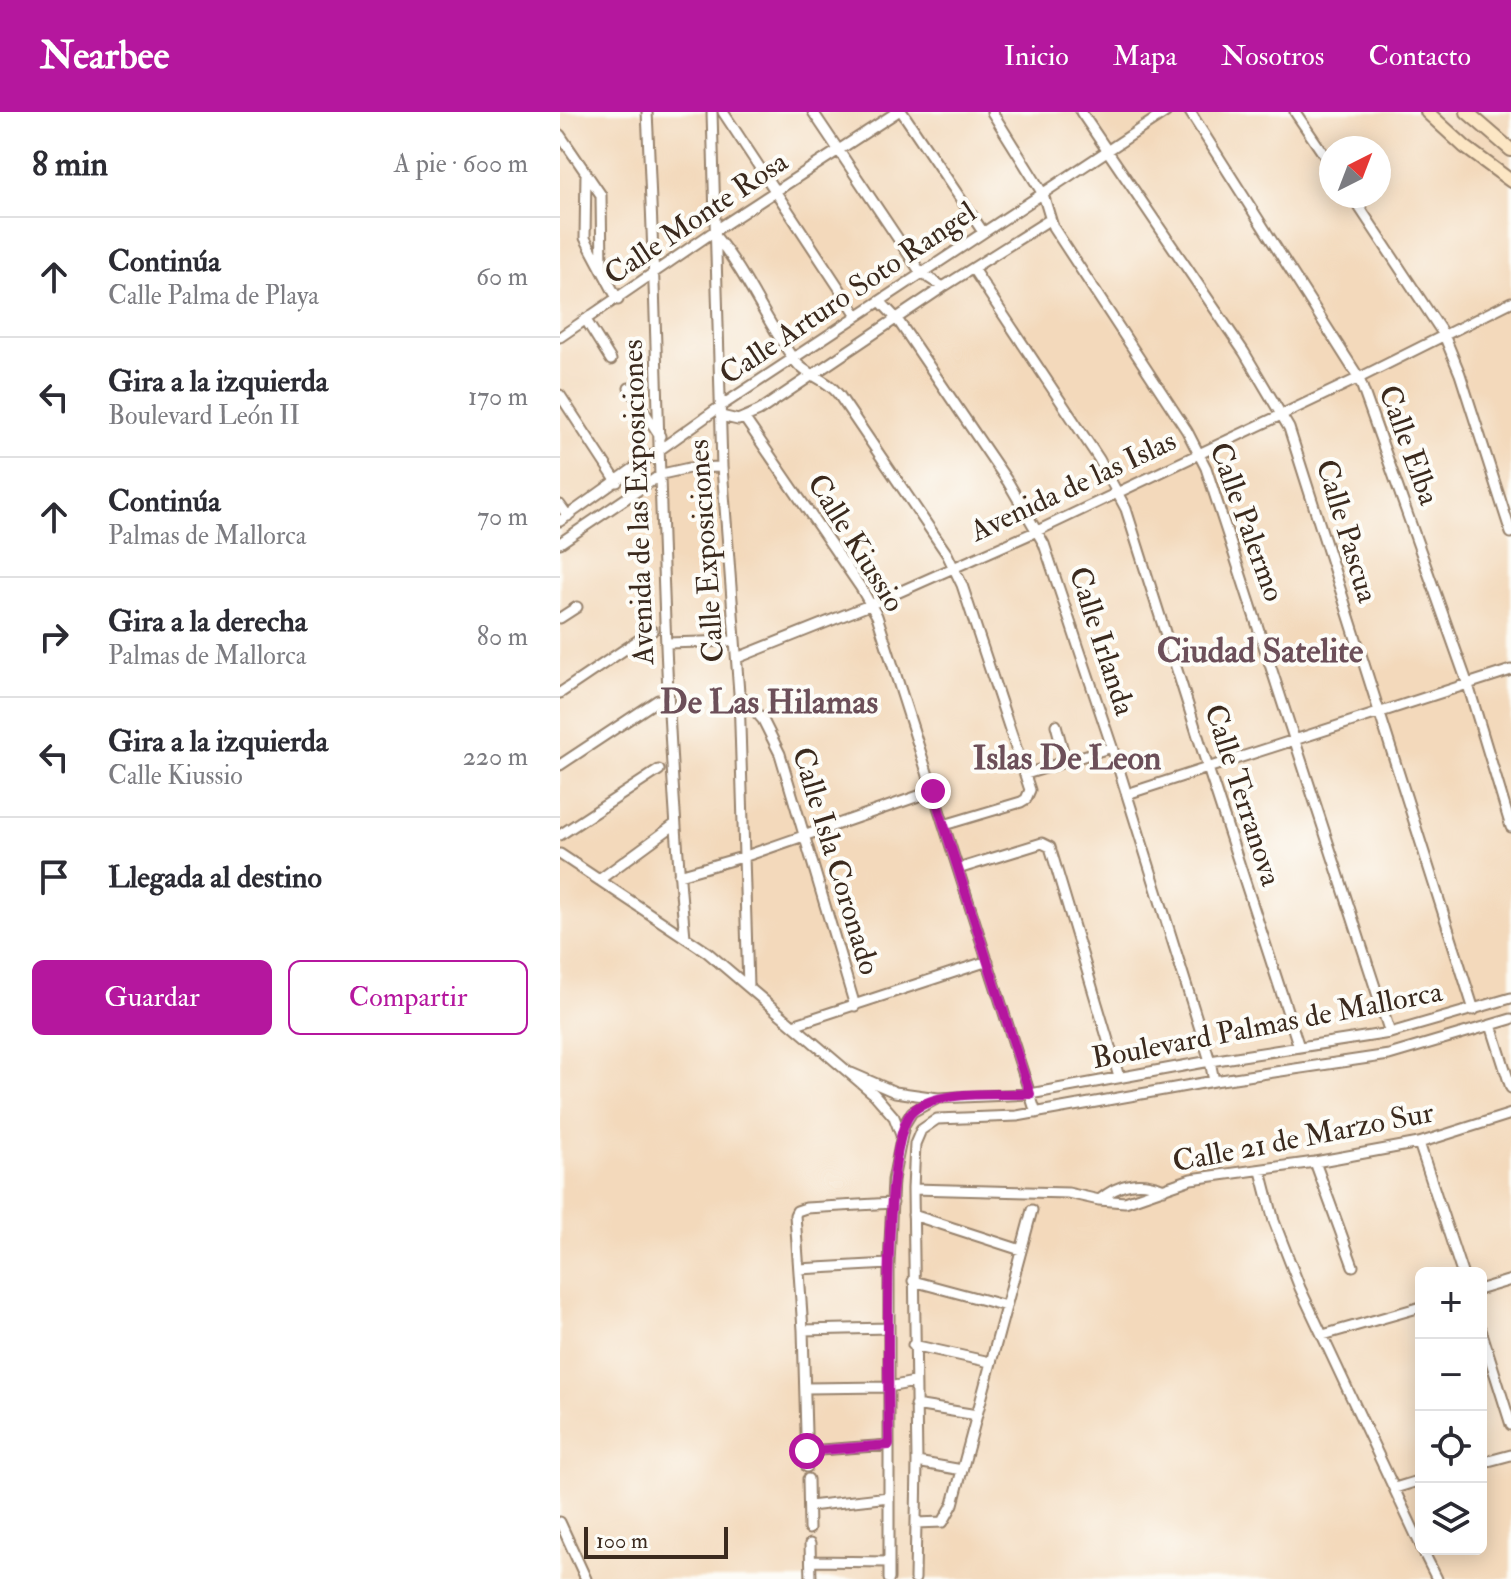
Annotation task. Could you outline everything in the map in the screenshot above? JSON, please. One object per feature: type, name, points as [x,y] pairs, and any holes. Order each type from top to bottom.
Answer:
[{"type":"street","name":"Avenida de las Exposiciones","points":[[647,112],[674,825],[685,937]]},
{"type":"street","name":"Calle Exposiciones","points":[[712,112],[722,467],[739,693],[748,987]]},
{"type":"street","points":[[723,112],[857,315]]},
{"type":"street","points":[[813,112],[921,273],[943,287]]},
{"type":"street","name":"Calle Monte Rosa","points":[[562,332],[618,300],[900,112]]},
{"type":"street","points":[[900,112],[983,232]]},
{"type":"street","points":[[992,112],[1043,194]]},
{"type":"street","points":[[1081,112],[1107,152]]},
{"type":"street","name":"Calle Arturo Soto Rangel","points":[[564,518],[857,315],[1107,152],[1154,115],[1166,112]]},
{"type":"street","name":"Calle Elba","points":[[1190,112],[1359,378],[1468,685],[1511,827]]},
{"type":"street","points":[[1295,112],[1319,147]]},
{"type":"street","points":[[1427,112],[1465,147],[1511,181]]},
{"type":"street","points":[[1467,112],[1508,142]]},
{"type":"street","points":[[560,135],[599,188],[602,202],[602,268]]},
{"type":"street","name":"Calle Pascua","points":[[1107,152],[1244,352],[1289,428],[1474,1010]]},
{"type":"street","points":[[586,171],[584,233],[618,300]]},
{"type":"street","name":"Calle Palermo","points":[[1043,194],[1049,220],[1199,452],[1217,495],[1390,1033]]},
{"type":"street","points":[[1360,208],[1444,335],[1460,374],[1511,533]]},
{"type":"street","points":[[721,411],[738,420],[745,419],[1049,220]]},
{"type":"street","points":[[716,234],[793,359],[804,370],[825,379],[839,395],[954,569],[974,619],[1030,790],[1026,799],[944,825]]},
{"type":"street","name":"Calle Terranova","points":[[973,269],[1118,492],[1137,537],[1299,1047]]},
{"type":"street","name":"Calle Irlanda","points":[[880,301],[897,319],[1008,482],[1037,531],[1112,747],[1214,1081]]},
{"type":"street","name":"Avenida de las Islas","points":[[737,658],[872,604],[1037,531],[1511,302]]},
{"type":"street","points":[[586,320],[611,360]]},
{"type":"street","points":[[629,388],[660,436]]},
{"type":"street","points":[[560,395],[617,482]]},
{"type":"street","name":"Calle Kiussio","points":[[745,419],[872,604],[887,641],[1036,1113]]},
{"type":"street","points":[[560,543],[662,474],[689,468],[722,467]]},
{"type":"street","points":[[560,505],[564,518]]},
{"type":"street","points":[[560,618],[577,607]]},
{"type":"street","points":[[560,693],[652,631]]},
{"type":"street","points":[[667,643],[735,641]]},
{"type":"street","points":[[1127,794],[1511,670]]},
{"type":"street","name":"Calle Isla Coronado","points":[[739,693],[772,735],[855,1006]]},
{"type":"street","points":[[560,765],[658,700]]},
{"type":"street","points":[[1056,725],[1066,762]]},
{"type":"street","points":[[1026,774],[1112,747]]},
{"type":"street","points":[[560,835],[659,770]]},
{"type":"street","points":[[679,875],[746,856],[933,791]]},
{"type":"street","points":[[599,880],[674,825]]},
{"type":"street","points":[[958,869],[1047,843],[1056,861],[1119,1077]]},
{"type":"street","points":[[560,854],[685,937],[748,987],[874,1094],[894,1117],[901,1135]]},
{"type":"street","points":[[793,1025],[988,961]]},
{"type":"street","name":"Boulevard Palmas de Mallorca","points":[[851,1073],[895,1092],[938,1098],[1030,1094],[1210,1061],[1390,1033],[1511,998]]},
{"type":"street","name":"Boulevard Palmas de Mallorca","points":[[913,1189],[915,1144],[921,1130],[937,1119],[1036,1113],[1214,1081],[1389,1055],[1511,1019]]},
{"type":"street","points":[[1491,1025],[1511,1088]]},
{"type":"street","points":[[889,1579],[888,1328],[893,1180],[901,1135],[912,1112],[938,1098]]},
{"type":"street","name":"Calle 21 de Marzo Sur","points":[[913,1189],[1068,1193],[1125,1202],[1191,1179],[1261,1171],[1419,1143],[1511,1114]]},
{"type":"street","points":[[1419,1143],[1460,1267]]},
{"type":"street","points":[[1315,1162],[1353,1266]]},
{"type":"street","points":[[1261,1171],[1283,1247],[1415,1532]]},
{"type":"street","points":[[1142,1183],[1144,1196]]},
{"type":"street","points":[[1099,1200],[1114,1188],[1142,1183],[1164,1189]]},
{"type":"street","points":[[913,1189],[916,1579]]},
{"type":"street","points":[[807,1467],[803,1330],[794,1228],[797,1211],[811,1207],[893,1203]]},
{"type":"street","points":[[916,1523],[939,1524],[946,1519],[957,1493],[1032,1210]]},
{"type":"street","points":[[913,1215],[1021,1250]]},
{"type":"street","points":[[799,1269],[889,1264]]},
{"type":"street","points":[[1487,1287],[1511,1280]]},
{"type":"street","points":[[913,1281],[1006,1306]]},
{"type":"street","points":[[1323,1335],[1415,1309]]},
{"type":"street","points":[[803,1330],[888,1328]]},
{"type":"street","points":[[1484,1339],[1511,1425]]},
{"type":"street","points":[[913,1345],[990,1362]]},
{"type":"street","points":[[805,1388],[889,1387],[914,1382]]},
{"type":"street","points":[[915,1405],[977,1415]]},
{"type":"street","points":[[807,1451],[889,1445]]},
{"type":"street","points":[[1487,1461],[1511,1455]]},
{"type":"street","points":[[917,1462],[962,1470]]},
{"type":"street","points":[[808,1479],[809,1529]]},
{"type":"street","points":[[1395,1488],[1415,1482]]},
{"type":"street","points":[[809,1506],[889,1497]]},
{"type":"street","points":[[560,1522],[586,1579]]},
{"type":"street","points":[[810,1544],[811,1579]]},
{"type":"street","points":[[1426,1555],[1437,1579]]},
{"type":"street","points":[[811,1561],[889,1562]]},
{"type":"district","name":"Ciudad Satelite","points":[[1260,651]]},
{"type":"district","name":"De Las Hilamas","points":[[769,702]]},
{"type":"district","name":"Islas De Leon","points":[[1067,758]]},
{"type":"route","points":[[807,1451],[889,1445],[889,1264],[893,1180],[901,1135],[912,1112],[938,1098],[1030,1094],[933,791]]}]
